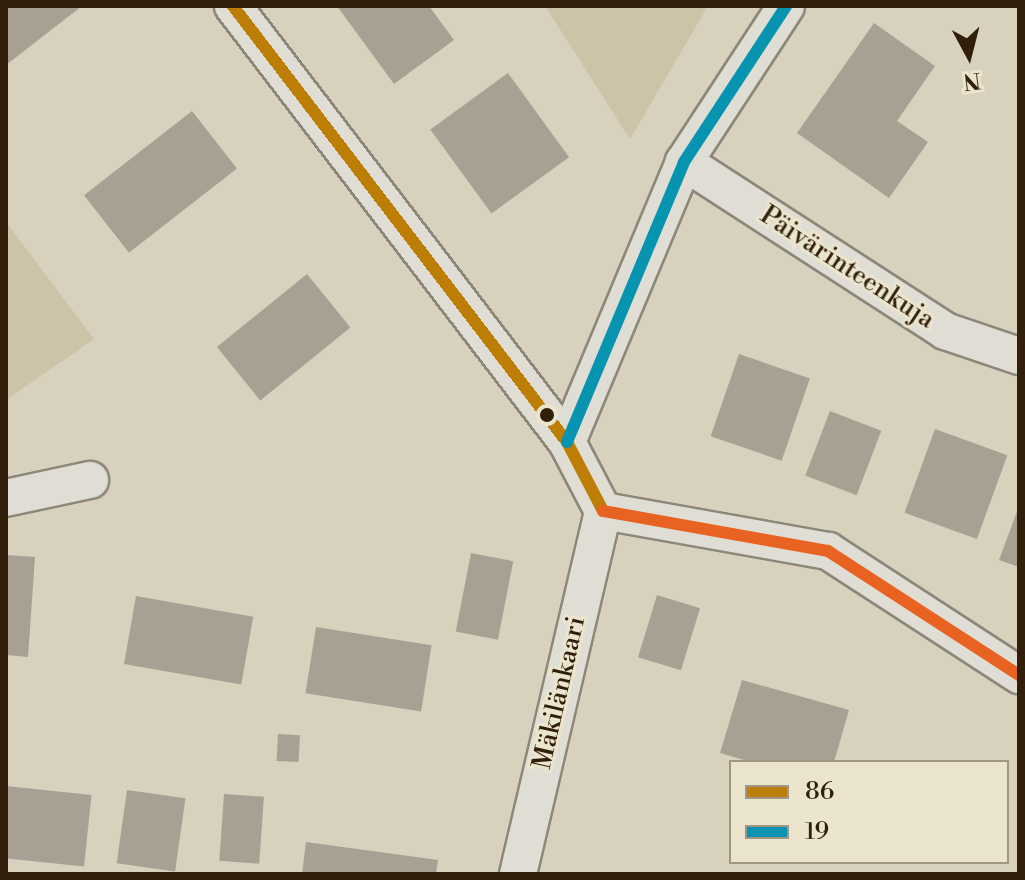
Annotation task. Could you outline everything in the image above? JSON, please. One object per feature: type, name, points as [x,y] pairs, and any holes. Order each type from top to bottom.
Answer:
[{"type":"street","points":[[233,6],[567,442],[603,511],[828,551],[1019,675]]},
{"type":"street","points":[[567,442],[684,162],[786,6]]},
{"type":"street","name":"Päivärinteenkuja","points":[[684,162],[945,331],[1019,356]]},
{"type":"street","points":[[6,498],[90,480]]},
{"type":"street","name":"Mäkilänkaari","points":[[518,874],[603,511]]},
{"type":"shaded area","points":[[545,6],[708,6],[630,139]]},
{"type":"shaded area","points":[[6,222],[94,339],[6,400]]},
{"type":"building","points":[[6,6],[82,6],[6,65]]},
{"type":"building","points":[[337,6],[429,6],[454,40],[394,84]]},
{"type":"building","points":[[874,23],[935,66],[897,121],[928,142],[889,198],[797,133]]},
{"type":"building","points":[[508,73],[569,157],[491,214],[430,129]]},
{"type":"building","points":[[192,111],[237,169],[129,253],[84,195]]},
{"type":"building","points":[[307,274],[350,328],[260,401],[217,347]]},
{"type":"building","points":[[739,354],[810,378],[782,461],[711,436]]},
{"type":"building","points":[[830,411],[881,431],[857,495],[805,475]]},
{"type":"building","points":[[935,429],[1007,455],[977,539],[905,513]]},
{"type":"building","points":[[1019,506],[1019,567],[999,560]]},
{"type":"building","points":[[471,553],[513,561],[498,640],[456,632]]},
{"type":"building","points":[[6,555],[35,557],[28,657],[6,655]]},
{"type":"building","points":[[657,595],[700,608],[681,670],[638,657]]},
{"type":"building","points":[[136,596],[253,617],[241,685],[124,664]]},
{"type":"building","points":[[316,627],[432,645],[421,711],[306,693]]},
{"type":"building","points":[[742,680],[849,710],[835,760],[744,760],[720,753]]},
{"type":"building","points":[[278,734],[300,735],[299,762],[277,761]]},
{"type":"building","points":[[6,786],[92,795],[84,867],[6,858]]},
{"type":"building","points":[[127,790],[185,798],[175,871],[117,863]]},
{"type":"building","points":[[224,794],[264,797],[259,864],[219,861]]},
{"type":"building","points":[[306,842],[438,860],[436,874],[302,874]]},
{"type":"transit line","name":"86","points":[[233,6],[567,442],[603,511]]},
{"type":"transit line","name":"19","points":[[567,442],[684,162],[786,6]]},
{"type":"transit line","points":[[603,511],[828,551],[1019,675]]}]
